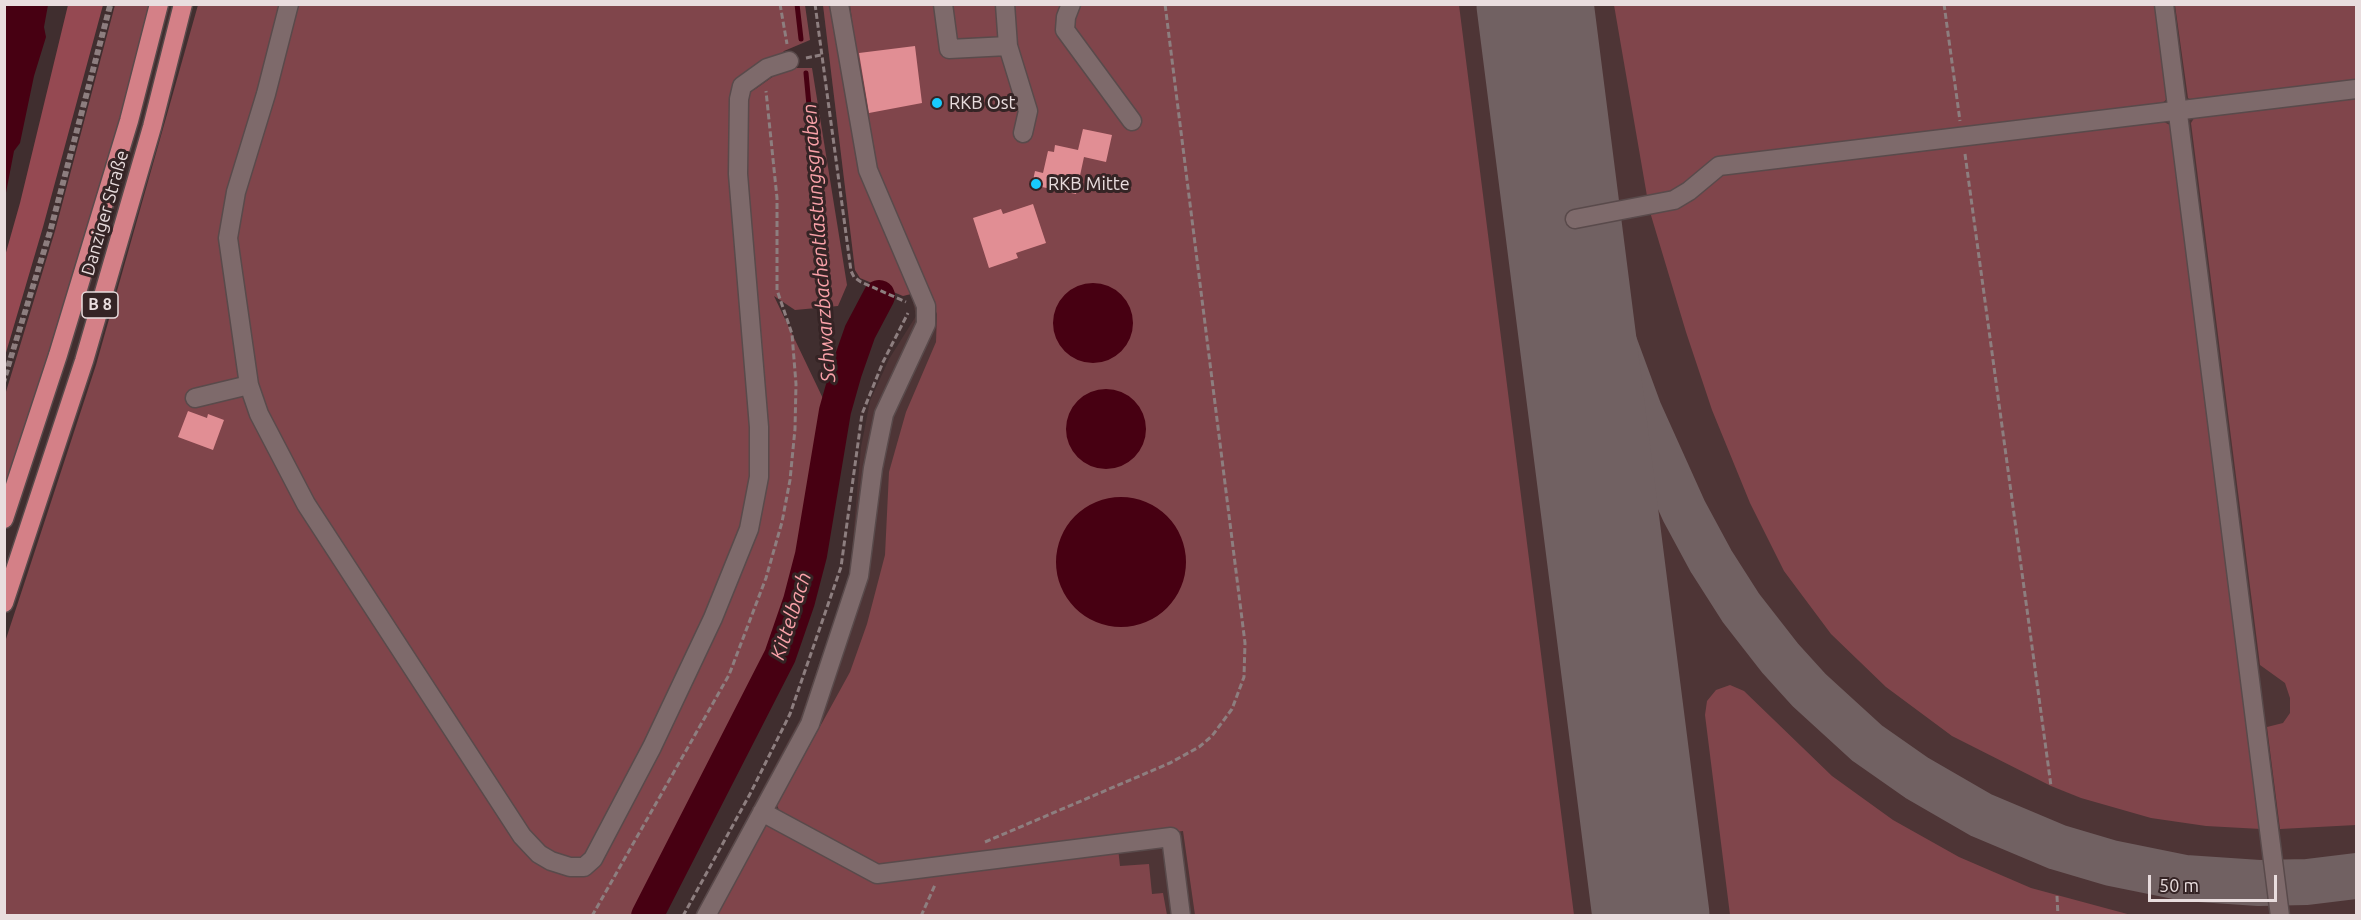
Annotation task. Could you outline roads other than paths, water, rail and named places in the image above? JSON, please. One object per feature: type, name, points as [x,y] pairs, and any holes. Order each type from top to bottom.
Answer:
[{"type":"highway","name":"Danziger Straße","points":[[4,519],[58,355],[125,133],[159,4]]},
{"type":"highway","name":"Danziger Straße","points":[[4,603],[84,361],[152,127],[183,4]]},
{"type":"lane","points":[[289,4],[266,94],[236,192],[228,238],[249,385],[259,414],[306,504],[522,836],[539,854],[551,861],[570,867],[584,867],[593,859],[652,747],[718,607],[749,529],[759,477],[759,427],[738,174],[739,99],[742,86],[767,68],[789,61]]},
{"type":"lane","points":[[706,915],[810,724],[860,576],[873,468],[884,414],[926,324],[926,306],[868,170],[839,4]]},
{"type":"lane","points":[[943,4],[949,49],[1008,46]]},
{"type":"lane","points":[[1005,4],[1008,46],[1028,111],[1023,133]]},
{"type":"lane","points":[[1071,4],[1066,17],[1065,30],[1132,121]]},
{"type":"lane","points":[[2164,4],[2280,915]]},
{"type":"lane","points":[[1575,219],[1674,200],[1689,191],[1719,166],[2356,88]]},
{"type":"lane","points":[[195,398],[249,385]]},
{"type":"lane","points":[[762,812],[878,874],[1170,837],[1181,915]]},
{"type":"waterway","name":"Schwarzbachentlastungsgraben","points":[[797,4],[801,39]]},
{"type":"waterway","name":"Schwarzbachentlastungsgraben","points":[[806,73],[824,268],[830,392],[835,411]]},
{"type":"waterway","name":"Kittelbach","points":[[647,916],[780,656],[799,601],[811,555],[835,411],[860,332],[879,296]]},
{"type":"place","name":"RKB Ost","points":[[937,103]]},
{"type":"place","name":"RKB Mitte","points":[[1036,184]]}]
